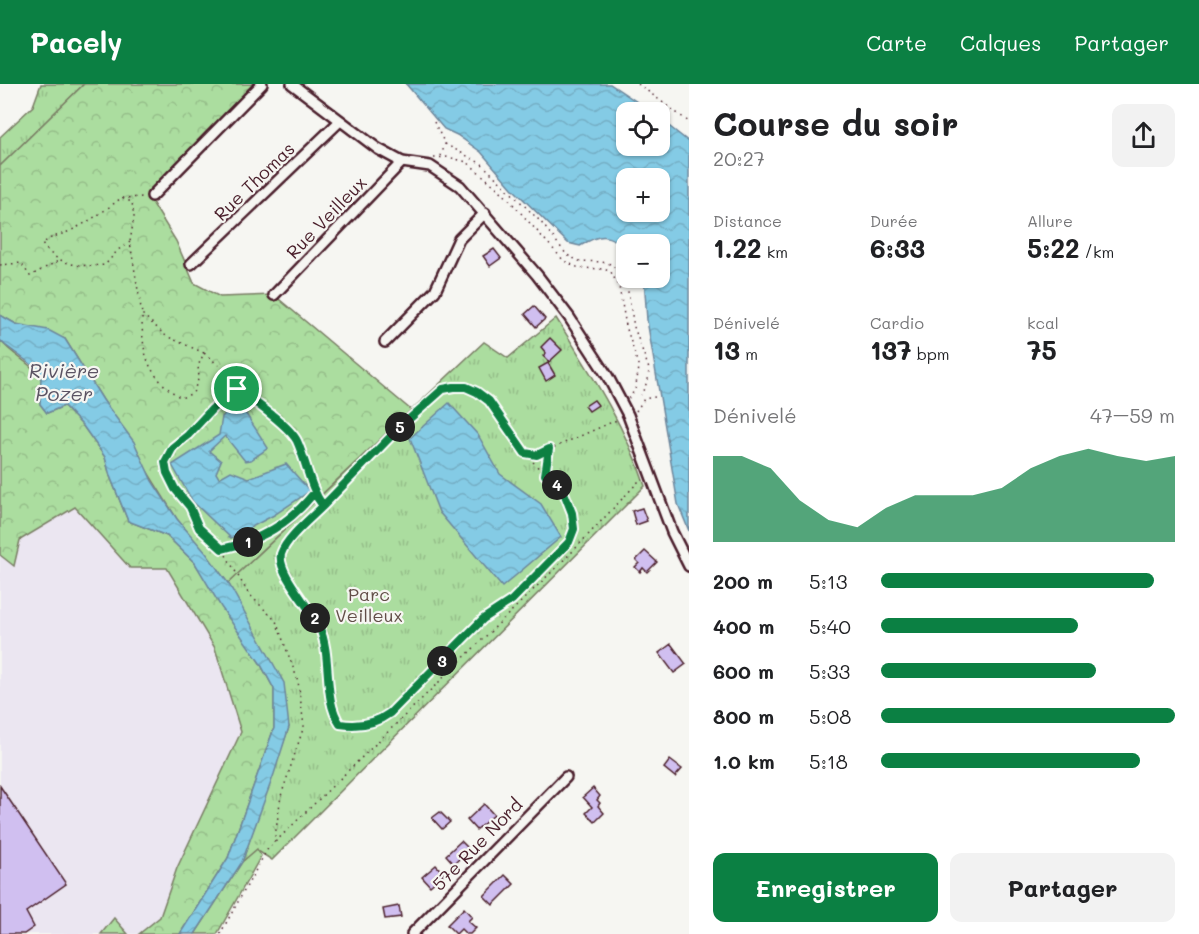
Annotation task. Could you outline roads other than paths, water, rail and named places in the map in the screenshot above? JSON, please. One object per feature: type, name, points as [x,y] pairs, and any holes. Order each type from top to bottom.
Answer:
[{"type":"street","points":[[152,196],[262,84]]},
{"type":"street","points":[[292,84],[378,149],[402,162],[430,166],[460,186],[485,213],[562,309],[608,377],[628,415],[672,532],[689,566]]},
{"type":"street","name":"Rue Thomas","points":[[191,264],[340,121]]},
{"type":"street","name":"Rue Veilleux","points":[[274,295],[402,162]]},
{"type":"street","points":[[385,342],[435,291],[459,239],[485,213]]},
{"type":"street","name":"57e Rue Nord","points":[[412,934],[566,777]]},
{"type":"water","points":[[406,84],[610,84],[637,102],[616,102],[616,156],[670,156],[670,127],[689,142],[689,531],[678,504],[647,320],[645,288],[670,288],[670,234],[616,234],[616,241],[599,237],[580,246],[568,243],[512,188],[481,152],[444,129]]},
{"type":"water","name":"Rivière Pozer","points":[[0,315],[16,324],[48,330],[65,339],[103,400],[134,442],[152,481],[177,519],[230,586],[284,683],[289,727],[274,774],[242,862],[195,934],[180,934],[228,858],[274,728],[274,689],[260,663],[221,607],[195,563],[167,536],[128,521],[105,457],[83,426],[64,406],[47,413],[40,404],[41,376],[32,365],[0,340]]},
{"type":"water","points":[[237,400],[268,448],[251,460],[245,461],[225,436],[209,451],[221,461],[216,473],[219,478],[231,471],[249,478],[286,464],[310,491],[274,515],[231,538],[193,502],[172,465],[219,435],[222,417]]},
{"type":"water","points":[[449,403],[478,435],[500,474],[541,504],[561,537],[502,587],[439,512],[410,438]]},
{"type":"park label","name":"Parc Veilleux","points":[[369,604]]}]
